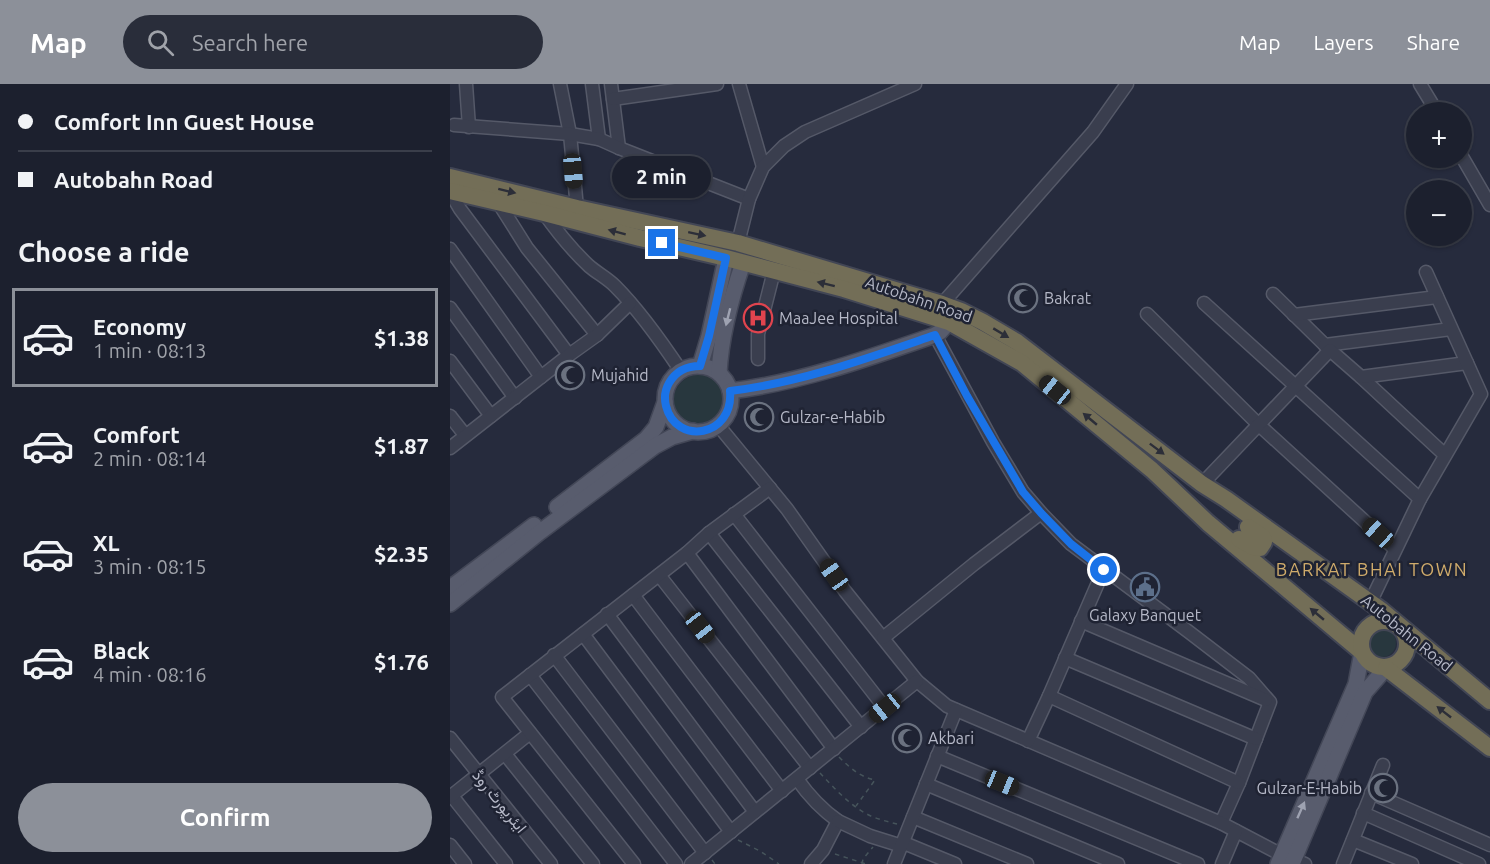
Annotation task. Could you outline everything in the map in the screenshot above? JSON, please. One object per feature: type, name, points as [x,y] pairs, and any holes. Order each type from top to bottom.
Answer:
[{"type":"highway","name":"Autobahn Road","points":[[450,177],[577,208],[738,243],[942,304],[983,322],[1017,342],[1202,484],[1370,603],[1490,701]]},
{"type":"highway","name":"Autobahn Road","points":[[450,191],[844,288],[949,322],[1022,363],[1152,470],[1208,523],[1362,652]]},
{"type":"highway","points":[[1208,523],[1228,531],[1251,547],[1260,549],[1264,542],[1263,537],[1237,519],[1226,499]]},
{"type":"highway","points":[[1386,668],[1401,659],[1405,653],[1407,638],[1399,626],[1385,620],[1370,625],[1361,637],[1362,652],[1370,662],[1386,668],[1490,748]]},
{"type":"main road","points":[[700,366],[726,258]]},
{"type":"main road","points":[[718,373],[722,341],[736,284],[744,262]]},
{"type":"main road","points":[[730,391],[760,388],[861,360],[935,335],[949,322]]},
{"type":"main road","points":[[693,366],[710,368],[726,381],[731,400],[729,410],[718,425],[710,429],[693,431],[682,428],[674,421],[668,412],[665,393],[668,384],[681,371],[693,366]]},
{"type":"main road","points":[[450,588],[646,439],[657,427],[665,402]]},
{"type":"main road","points":[[450,603],[655,446],[672,437],[693,431]]},
{"type":"main road","points":[[1290,861],[1356,684],[1362,652]]},
{"type":"main road","points":[[1290,861],[1365,692],[1386,668]]},
{"type":"street","points":[[466,84],[469,127]]},
{"type":"street","points":[[560,84],[570,134],[577,208]]},
{"type":"street","points":[[592,84],[599,139]]},
{"type":"street","points":[[611,84],[620,148]]},
{"type":"street","points":[[613,99],[655,88],[717,84]]},
{"type":"street","points":[[740,84],[763,167]]},
{"type":"street","points":[[738,243],[749,199],[763,167],[784,146],[805,132],[915,84]]},
{"type":"street","points":[[942,304],[1093,132],[1127,84]]},
{"type":"street","points":[[1420,84],[1431,102]]},
{"type":"street","points":[[454,125],[570,134],[599,139],[749,199]]},
{"type":"street","points":[[1469,168],[1490,205]]},
{"type":"street","points":[[450,191],[460,209],[569,355]]},
{"type":"street","points":[[498,202],[527,248],[597,335]]},
{"type":"street","points":[[544,213],[563,240],[591,268],[614,284],[663,344],[681,371]]},
{"type":"street","points":[[450,249],[542,376]]},
{"type":"street","points":[[758,359],[758,334],[774,271]]},
{"type":"street","points":[[1370,603],[1420,499],[1481,394],[1426,272]]},
{"type":"street","points":[[1274,294],[1327,347],[1445,455]]},
{"type":"street","points":[[1294,315],[1437,297]]},
{"type":"street","points":[[450,448],[597,335],[630,303]]},
{"type":"street","points":[[1204,303],[1420,499]]},
{"type":"street","points":[[450,308],[515,398]]},
{"type":"street","points":[[1147,314],[1258,424],[1395,549]]},
{"type":"street","points":[[1202,484],[1296,385],[1327,347],[1451,329]]},
{"type":"street","points":[[935,335],[993,442],[1023,492],[1041,513],[1071,544],[1249,678],[1270,702]]},
{"type":"street","points":[[450,362],[491,416]]},
{"type":"street","points":[[1361,377],[1467,363]]},
{"type":"street","points":[[450,416],[465,435]]},
{"type":"street","points":[[718,425],[787,509],[845,591],[917,681],[947,706],[1221,823],[1290,861]]},
{"type":"street","points":[[634,864],[502,697],[687,553],[709,533],[770,488]]},
{"type":"street","points":[[883,638],[1041,513]]},
{"type":"street","points":[[734,514],[885,708]]},
{"type":"street","points":[[709,533],[861,727]]},
{"type":"street","points":[[687,553],[834,748]]},
{"type":"street","points":[[1028,741],[1104,570]]},
{"type":"street","points":[[659,574],[812,766]]},
{"type":"street","points":[[633,595],[782,791]]},
{"type":"street","points":[[607,614],[755,812]]},
{"type":"street","points":[[1081,621],[1270,702]]},
{"type":"street","points":[[583,634],[728,834]]},
{"type":"street","points":[[554,656],[705,853]]},
{"type":"street","points":[[1065,658],[1256,739]]},
{"type":"street","points":[[530,675],[676,864]]},
{"type":"street","points":[[691,864],[917,681]]},
{"type":"street","points":[[1049,696],[1239,783]]},
{"type":"street","points":[[1221,823],[1270,702]]},
{"type":"street","points":[[894,864],[956,710]]},
{"type":"street","points":[[506,864],[451,797],[530,733]]},
{"type":"street","name":"ایئرپورٹ روڈ","points":[[450,738],[551,864]]},
{"type":"street","points":[[505,754],[592,864]]},
{"type":"street","points":[[937,756],[1198,864]]},
{"type":"street","points":[[1343,864],[1383,765]]},
{"type":"street","points":[[796,779],[808,795],[838,821],[876,838],[903,844],[955,864]]},
{"type":"street","points":[[926,784],[1118,864]]},
{"type":"street","points":[[1371,794],[1490,844]]},
{"type":"street","points":[[1364,813],[1479,864]]},
{"type":"street","points":[[812,864],[838,821]]},
{"type":"street","points":[[911,823],[1027,864]]},
{"type":"street","points":[[1222,864],[1236,831]]},
{"type":"street","points":[[1353,840],[1412,864]]},
{"type":"street","points":[[450,845],[459,862]]},
{"type":"path","points":[[834,748],[853,770],[866,778],[875,780],[856,806]]},
{"type":"path","points":[[812,766],[838,792],[872,817],[911,823]]},
{"type":"path","points":[[728,834],[779,864]]},
{"type":"path","points":[[862,863],[876,838]]},
{"type":"path","points":[[823,849],[866,864]]},
{"type":"shaded area","points":[[695,374],[707,374],[717,378],[725,386],[729,402],[725,418],[717,426],[707,430],[695,430],[685,426],[677,418],[673,408],[673,396],[677,386],[685,378]]},
{"type":"shaded area","points":[[1382,629],[1392,633],[1396,643],[1392,653],[1382,657],[1372,653],[1368,643],[1372,633]]},
{"type":"place","name":"Bakrat","points":[[1023,298]]},
{"type":"place","name":"MaaJee Hospital","points":[[758,318]]},
{"type":"place","name":"Mujahid","points":[[570,375]]},
{"type":"place","name":"Gulzar-e-Habib","points":[[759,417]]},
{"type":"place","name":"Galaxy Banquet","points":[[1145,587]]},
{"type":"place","name":"Akbari","points":[[907,738]]},
{"type":"place","name":"Gulzar-E-Habib","points":[[1383,788]]},
{"type":"district","name":"BARKAT BHAI TOWN","points":[[1372,569]]},
{"type":"route","points":[[662,243],[726,258],[700,366],[681,371],[668,384],[665,393],[668,412],[682,428],[701,431],[718,425],[729,410],[730,391],[760,388],[861,360],[935,335],[967,396],[1023,492],[1071,544],[1104,570]]}]
